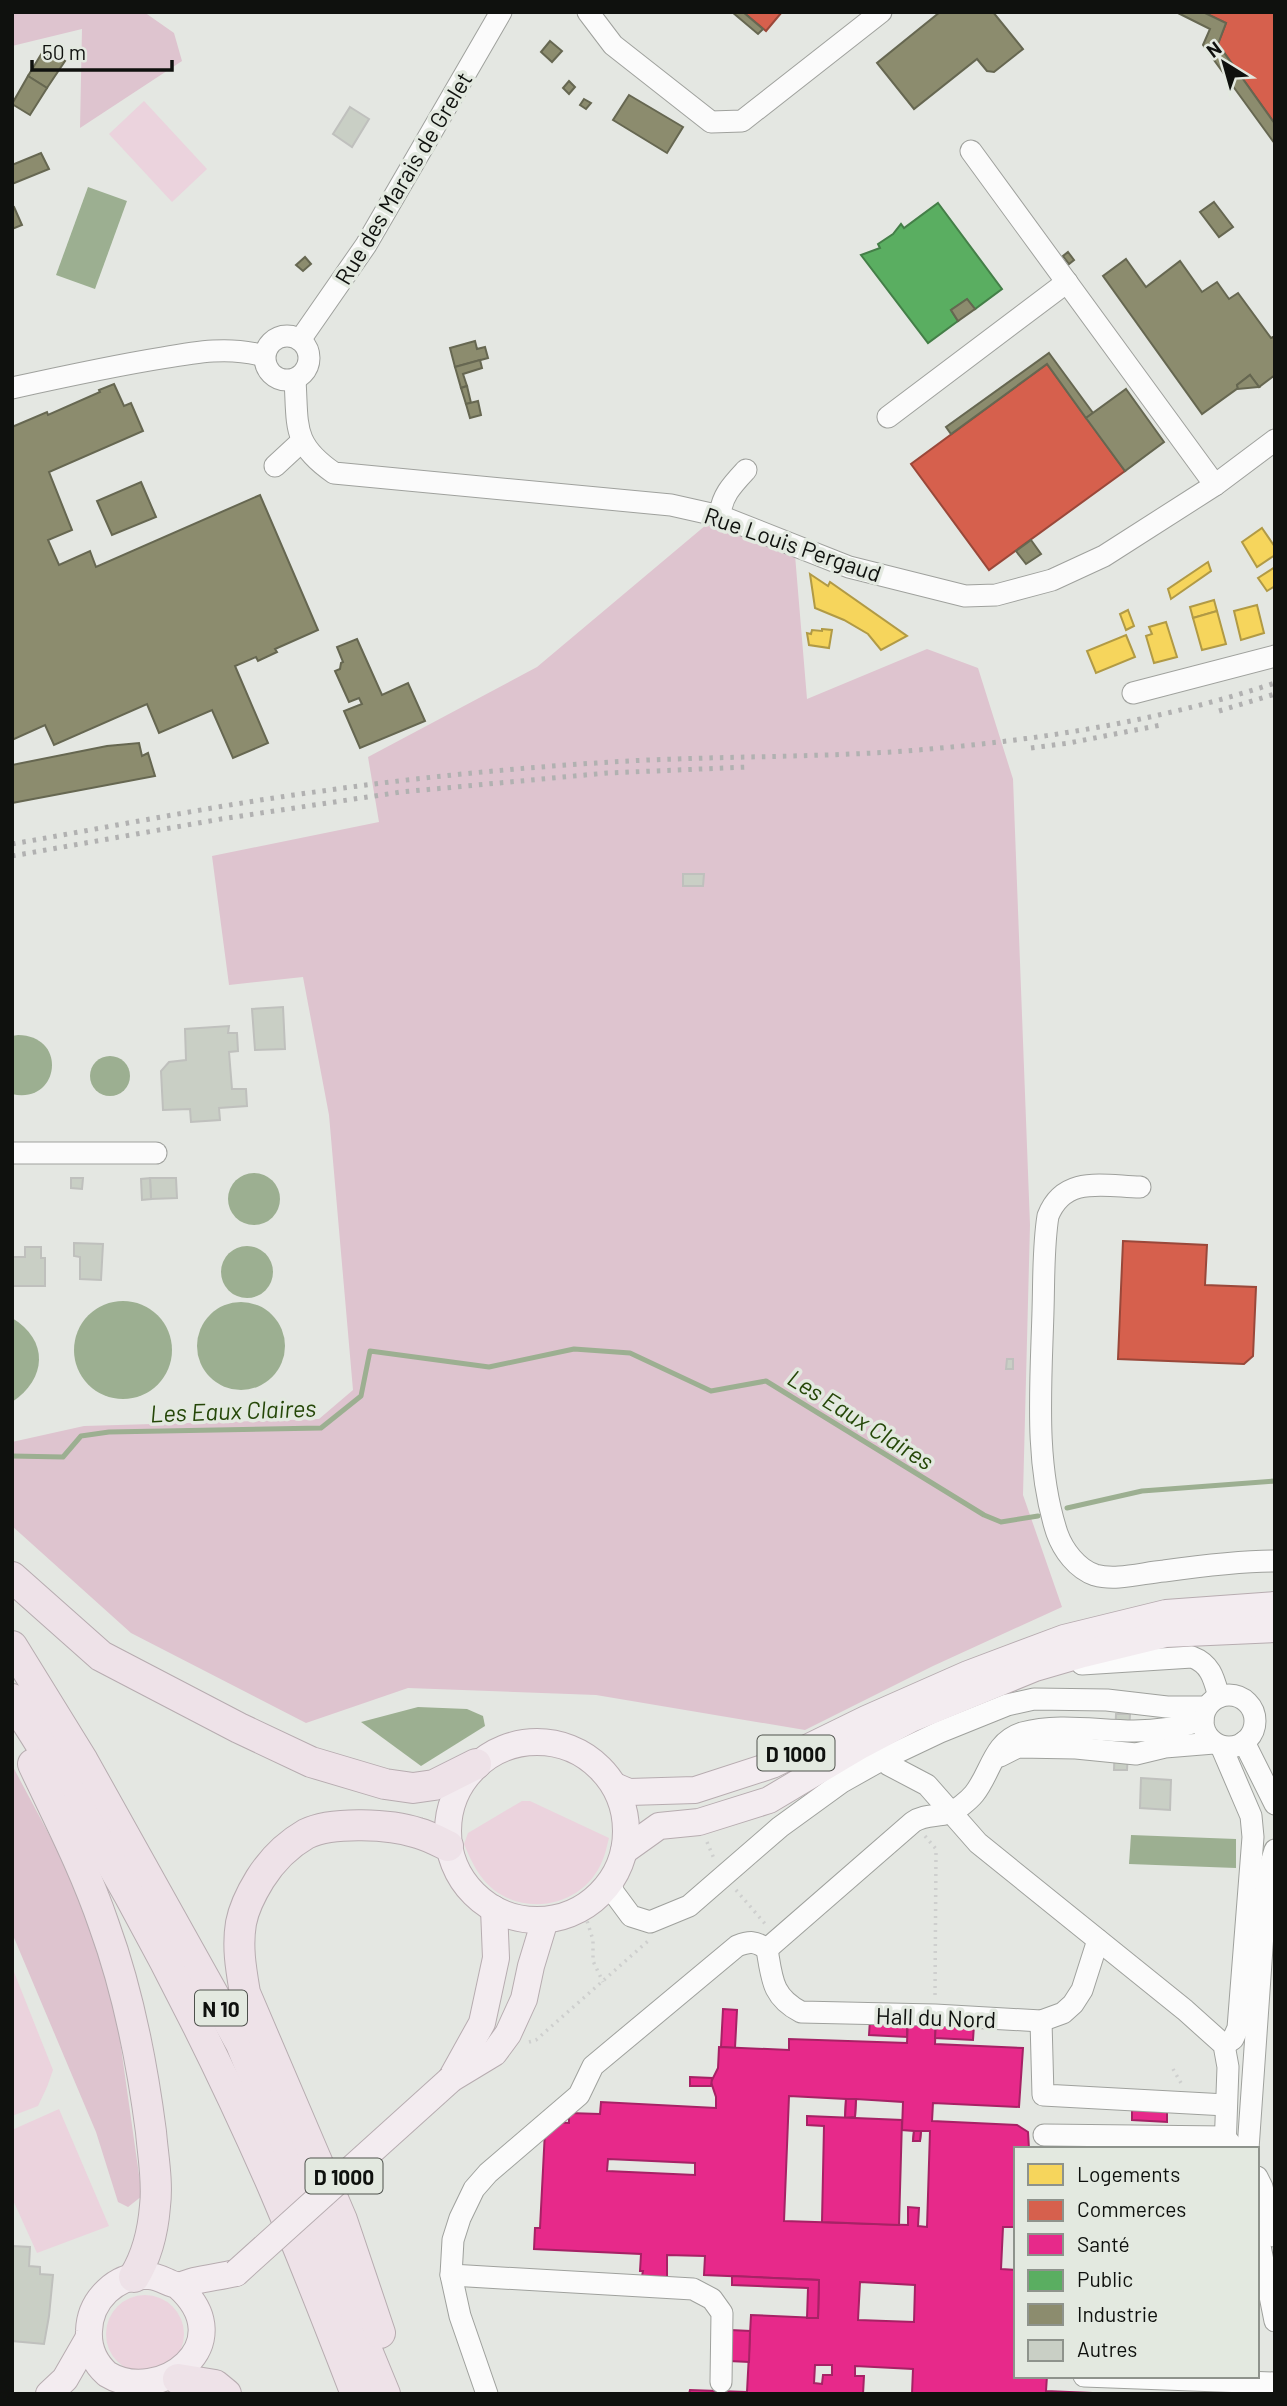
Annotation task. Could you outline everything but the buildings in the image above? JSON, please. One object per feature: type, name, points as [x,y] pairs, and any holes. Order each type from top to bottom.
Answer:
[{"type":"highway","points":[[12,1577],[101,1656],[311,1762],[385,1784],[412,1788],[434,1785],[476,1765]]},
{"type":"highway","name":"N 10","points":[[12,1646],[83,1761],[241,2044],[385,2394]]},
{"type":"highway","name":"N 10","points":[[12,1699],[126,1891],[223,2079],[272,2185],[356,2394]]},
{"type":"highway","points":[[32,1729],[31,1762],[78,1857],[104,1925],[127,2000],[146,2093],[155,2166],[156,2204],[143,2262],[134,2277]]},
{"type":"highway","points":[[397,2394],[391,2364],[342,2220],[245,1993],[239,1942],[241,1922],[251,1893],[268,1867],[286,1847],[309,1833],[332,1827],[401,1829],[448,1846]]},
{"type":"highway","points":[[178,2379],[215,2385],[226,2394]]},
{"type":"main road","name":"D 1000","points":[[615,1786],[629,1792],[695,1790],[772,1765],[866,1719],[968,1674],[1064,1638],[1166,1613],[1275,1605]]},
{"type":"main road","name":"D 1000","points":[[624,1851],[659,1826],[699,1822],[769,1800],[911,1719],[1035,1668],[1165,1634],[1275,1629]]},
{"type":"main road","points":[[524,1742],[551,1742],[576,1750],[598,1765],[615,1786],[624,1807],[627,1829],[624,1851],[610,1883],[583,1908],[565,1916],[545,1920],[519,1919],[494,1909],[477,1898],[454,1866],[448,1846],[448,1816],[454,1797],[476,1765],[498,1749],[524,1742]]},
{"type":"main road","name":"D 1000","points":[[452,2079],[482,2023],[496,1958],[494,1909]]},
{"type":"main road","name":"D 1000","points":[[202,2322],[236,2273],[452,2079],[494,2053],[508,2034],[524,1999],[545,1920]]},
{"type":"main road","name":"D 1000","points":[[178,2286],[236,2273]]},
{"type":"main road","points":[[62,2389],[89,2339],[92,2314],[104,2293],[118,2283],[134,2277],[157,2277],[178,2286],[189,2295],[202,2322],[198,2354],[190,2368],[178,2379],[162,2387],[144,2390],[115,2390],[112,2379],[100,2368],[89,2339]]},
{"type":"street","name":"Rue des Marais de Grelet","points":[[300,341],[366,245],[502,12]]},
{"type":"street","points":[[588,12],[613,45],[711,122],[742,121],[881,12]]},
{"type":"street","points":[[971,151],[1215,485]]},
{"type":"street","points":[[888,417],[1067,282]]},
{"type":"street","points":[[290,336],[300,341],[308,351],[305,371],[295,380],[280,380],[273,376],[265,364],[267,347],[278,338],[290,336]]},
{"type":"street","points":[[12,388],[132,362],[208,351],[248,352],[264,356]]},
{"type":"street","points":[[275,466],[303,441],[298,429],[295,380]]},
{"type":"street","name":"Rue Louis Pergaud","points":[[303,441],[315,460],[334,473],[671,505],[720,516],[849,567],[965,596],[996,595],[1052,580],[1104,556],[1215,485],[1275,440]]},
{"type":"street","points":[[720,516],[720,503],[746,470]]},
{"type":"street","points":[[1133,693],[1275,656]]},
{"type":"street","points":[[12,1153],[156,1153]]},
{"type":"street","points":[[1140,1186],[1072,1187],[1053,1203],[1046,1228],[1041,1376],[1043,1460],[1058,1535],[1067,1553],[1079,1566],[1094,1575],[1110,1577],[1187,1567],[1275,1561]]},
{"type":"street","points":[[1035,1668],[1192,1657],[1203,1661],[1212,1672],[1204,1729],[1218,1744],[1251,1816],[1253,1837],[1238,2028],[1233,2039],[1224,2045]]},
{"type":"street","points":[[487,2394],[460,2316],[451,2275],[453,2240],[460,2218],[474,2189],[488,2173],[579,2095],[593,2066],[737,1946],[750,1941],[758,1942],[767,1949],[913,1822],[930,1815],[950,1813],[973,1794],[997,1751],[1005,1742],[1023,1733],[1058,1728],[1136,1731],[1188,1725],[1209,1708],[1239,1697],[1253,1710],[1254,1728],[1244,1742],[1229,1747],[1218,1744],[1165,1747],[1136,1754],[1076,1748],[1018,1748],[1009,1750],[990,1765]]},
{"type":"street","points":[[610,1883],[631,1916],[650,1922],[689,1906],[814,1800],[883,1759],[1007,1705],[1034,1699],[1107,1700],[1167,1707],[1209,1708]]},
{"type":"street","points":[[1244,1742],[1275,1804]]},
{"type":"street","points":[[883,1759],[889,1765],[927,1785],[978,1843],[1224,2045],[1228,2067],[1228,2145],[1044,2136]]},
{"type":"street","points":[[1248,2147],[1267,1876],[1275,1850]]},
{"type":"street","points":[[1098,1940],[1082,1990],[1073,2004],[1063,2013],[1041,2021],[1043,2095],[1226,2105]]},
{"type":"street","name":"Hall du Nord","points":[[767,1949],[778,1996],[801,2012],[1041,2021]]},
{"type":"street","points":[[1224,2045],[1255,2045]]},
{"type":"street","points":[[1259,2180],[1262,2187],[1264,2235],[1275,2323],[1266,2327],[1259,2324]]},
{"type":"street","points":[[451,2275],[693,2289],[712,2299],[722,2314],[721,2382]]},
{"type":"street","points":[[1139,2378],[1275,2383]]},
{"type":"path","points":[[913,1822],[936,1849],[935,2015]]},
{"type":"path","points":[[583,1908],[593,1940],[593,1961],[603,1982]]},
{"type":"path","points":[[494,2053],[536,2040],[648,1942],[653,1920]]},
{"type":"shaded area","points":[[12,12],[144,12],[174,33],[182,61],[80,128],[82,29],[12,46]]},
{"type":"shaded area","points":[[144,101],[207,169],[172,202],[109,134]]},
{"type":"shaded area","points":[[88,187],[127,201],[95,289],[56,275]]},
{"type":"shaded area","points":[[706,525],[795,555],[807,699],[927,649],[978,668],[1013,779],[1030,1225],[1023,1495],[1062,1607],[933,1666],[805,1730],[596,1695],[408,1688],[306,1723],[131,1633],[12,1526],[12,1442],[84,1426],[319,1419],[353,1390],[329,1115],[303,977],[229,985],[212,856],[379,822],[368,757],[537,667]]},
{"type":"shaded area","points":[[12,1036],[34,1038],[45,1046],[51,1057],[52,1069],[48,1080],[40,1090],[28,1095],[12,1094]]},
{"type":"shaded area","points":[[110,1056],[124,1062],[130,1076],[124,1090],[110,1096],[96,1090],[90,1076],[96,1062]]},
{"type":"shaded area","points":[[254,1173],[264,1175],[272,1181],[278,1189],[278,1209],[272,1217],[264,1223],[254,1225],[244,1223],[236,1217],[230,1209],[228,1199],[230,1189],[236,1181],[244,1175]]},
{"type":"shaded area","points":[[247,1246],[257,1248],[265,1254],[271,1262],[271,1282],[265,1290],[257,1296],[247,1298],[237,1296],[229,1290],[223,1282],[221,1272],[223,1262],[229,1254],[237,1248]]},
{"type":"shaded area","points":[[123,1301],[142,1305],[157,1316],[168,1331],[172,1350],[168,1369],[157,1384],[142,1395],[123,1399],[104,1395],[89,1384],[78,1369],[74,1350],[78,1331],[89,1316],[104,1305]]},
{"type":"shaded area","points":[[241,1302],[266,1309],[278,1321],[285,1346],[278,1371],[266,1383],[241,1390],[216,1383],[204,1371],[197,1346],[204,1321],[216,1309]]},
{"type":"shaded area","points":[[12,1318],[33,1337],[39,1360],[32,1382],[24,1393],[12,1402]]},
{"type":"shaded area","points":[[418,1707],[467,1709],[483,1716],[485,1726],[421,1766],[361,1722]]},
{"type":"shaded area","points":[[12,1765],[68,1870],[114,1998],[142,2196],[128,2207],[118,2202],[96,2132],[12,1933]]},
{"type":"shaded area","points":[[522,1801],[530,1801],[609,1838],[595,1874],[571,1896],[541,1904],[509,1899],[489,1885],[473,1863],[464,1844],[468,1833]]},
{"type":"shaded area","points":[[1131,1835],[1236,1839],[1236,1868],[1129,1864]]},
{"type":"shaded area","points":[[12,1967],[53,2070],[38,2106],[12,2116]]},
{"type":"shaded area","points":[[59,2109],[109,2226],[37,2253],[12,2198],[12,2130]]},
{"type":"shaded area","points":[[145,2295],[160,2298],[172,2307],[181,2319],[184,2334],[181,2349],[172,2361],[160,2370],[145,2373],[130,2370],[118,2361],[109,2349],[106,2334],[109,2319],[118,2307],[130,2298]]},
{"type":"waterway","name":"Les Eaux Claires","points":[[12,1456],[63,1457],[81,1436],[109,1432],[321,1428],[361,1396],[370,1351],[489,1367],[574,1349],[630,1353],[711,1391],[766,1381],[984,1515],[1001,1522],[1038,1516]]},
{"type":"waterway","name":"Les Eaux Claires","points":[[1067,1508],[1142,1491],[1275,1481]]},
{"type":"railway","points":[[12,844],[205,809],[459,774],[633,761],[891,752],[1037,737],[1181,710],[1275,683]]},
{"type":"railway","points":[[1219,711],[1275,694]]},
{"type":"railway","points":[[1031,748],[1161,725]]},
{"type":"railway","points":[[12,856],[221,819],[401,792],[607,773],[748,767]]}]
